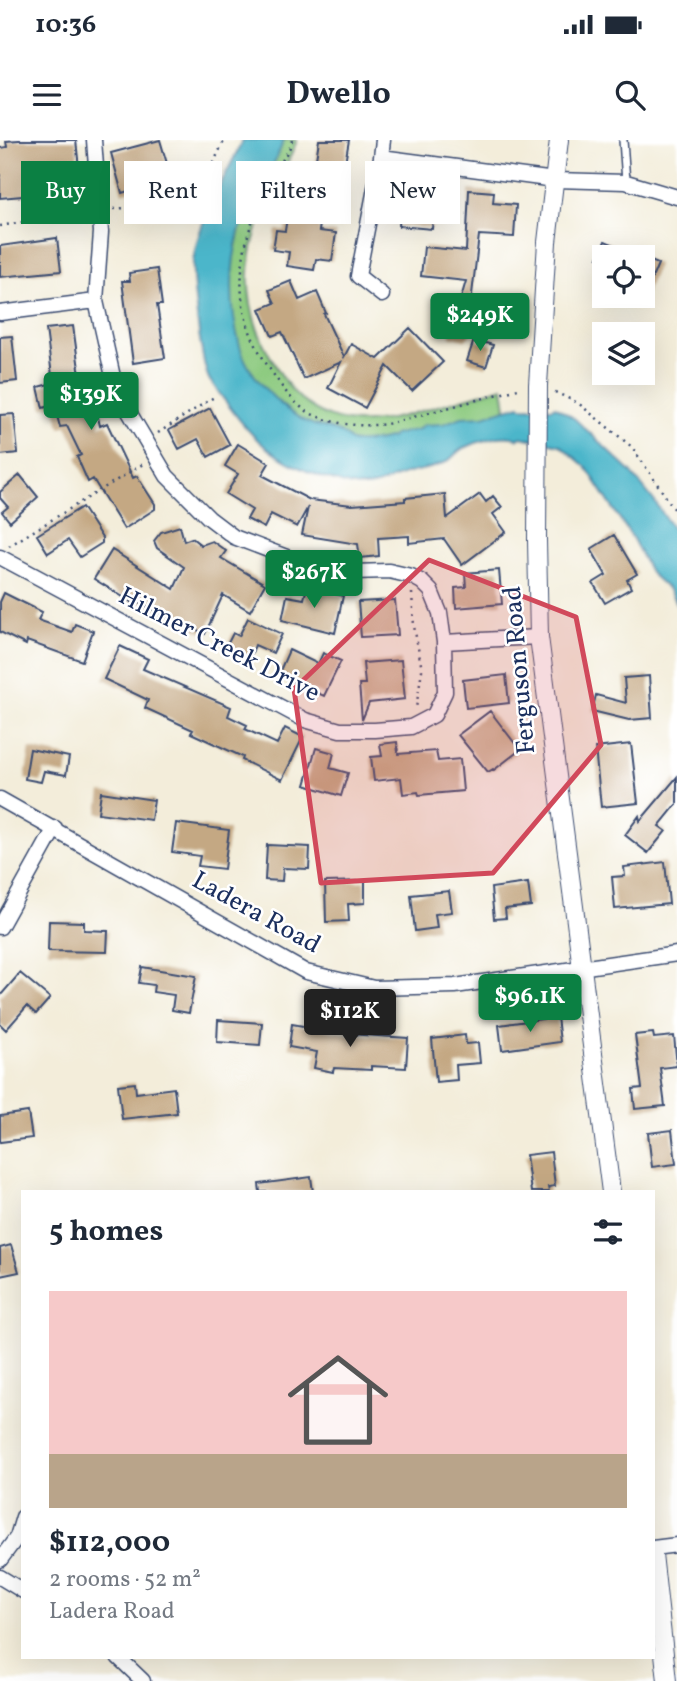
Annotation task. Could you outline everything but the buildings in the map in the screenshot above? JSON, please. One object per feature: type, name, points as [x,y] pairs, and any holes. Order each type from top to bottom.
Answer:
[{"type":"street","points":[[94,140],[96,161]]},
{"type":"street","points":[[382,295],[358,276],[383,140]]},
{"type":"street","name":"Ferguson Road","points":[[559,140],[543,288],[538,394],[539,637],[611,1190]]},
{"type":"street","points":[[380,157],[555,180],[626,182],[677,197]]},
{"type":"street","points":[[101,224],[96,301],[116,390],[167,476],[209,518],[234,537],[305,564],[352,572],[389,571],[411,576],[431,591],[440,613],[444,642],[445,692],[434,715],[411,727]]},
{"type":"street","points":[[0,313],[96,301]]},
{"type":"street","name":"Hilmer Creek Drive","points":[[1,558],[305,720],[341,730],[411,727]]},
{"type":"street","points":[[444,642],[539,637]]},
{"type":"street","name":"Ladera Road","points":[[0,799],[306,972],[374,988],[455,986],[677,954]]},
{"type":"street","points":[[0,928],[55,828]]},
{"type":"street","points":[[0,1560],[17,1537],[21,1524]]},
{"type":"street","points":[[655,1548],[677,1545]]},
{"type":"street","points":[[655,1572],[667,1681]]},
{"type":"street","points":[[0,1577],[21,1590]]},
{"type":"street","points":[[120,1659],[143,1681]]},
{"type":"lane","points":[[623,140],[626,182]]},
{"type":"path","points":[[110,209],[183,200],[196,192],[225,140]]},
{"type":"path","points":[[292,140],[254,211],[245,248],[240,287],[245,320],[257,351],[286,393],[312,414],[341,423],[366,426],[387,424],[512,389],[578,403],[632,447],[677,513]]},
{"type":"path","points":[[0,226],[21,222]]},
{"type":"path","points":[[1,558],[143,464],[156,435],[214,397]]},
{"type":"path","points":[[411,576],[414,626],[422,670],[411,727]]},
{"type":"highlighted area","points":[[429,560],[576,617],[601,745],[493,873],[321,883],[294,689]]},
{"type":"green space","points":[[259,140],[297,140],[288,161],[254,161]]},
{"type":"green space","points":[[241,224],[260,224],[252,248],[249,276],[254,317],[263,344],[284,379],[301,399],[332,418],[364,422],[397,418],[503,387],[508,422],[399,455],[297,440],[219,325]]},
{"type":"water","points":[[243,140],[284,140],[275,161],[236,161],[236,224],[242,224],[235,250],[232,283],[236,331],[244,358],[271,395],[308,422],[338,431],[351,441],[359,442],[392,437],[419,429],[423,425],[443,424],[462,417],[483,416],[520,405],[555,406],[575,419],[631,472],[677,535],[677,605],[669,590],[651,574],[633,539],[586,467],[560,445],[521,437],[490,439],[462,449],[440,465],[373,486],[361,487],[303,470],[285,461],[258,440],[211,382],[204,361],[198,324],[193,262],[203,224],[222,224],[222,182]]}]
